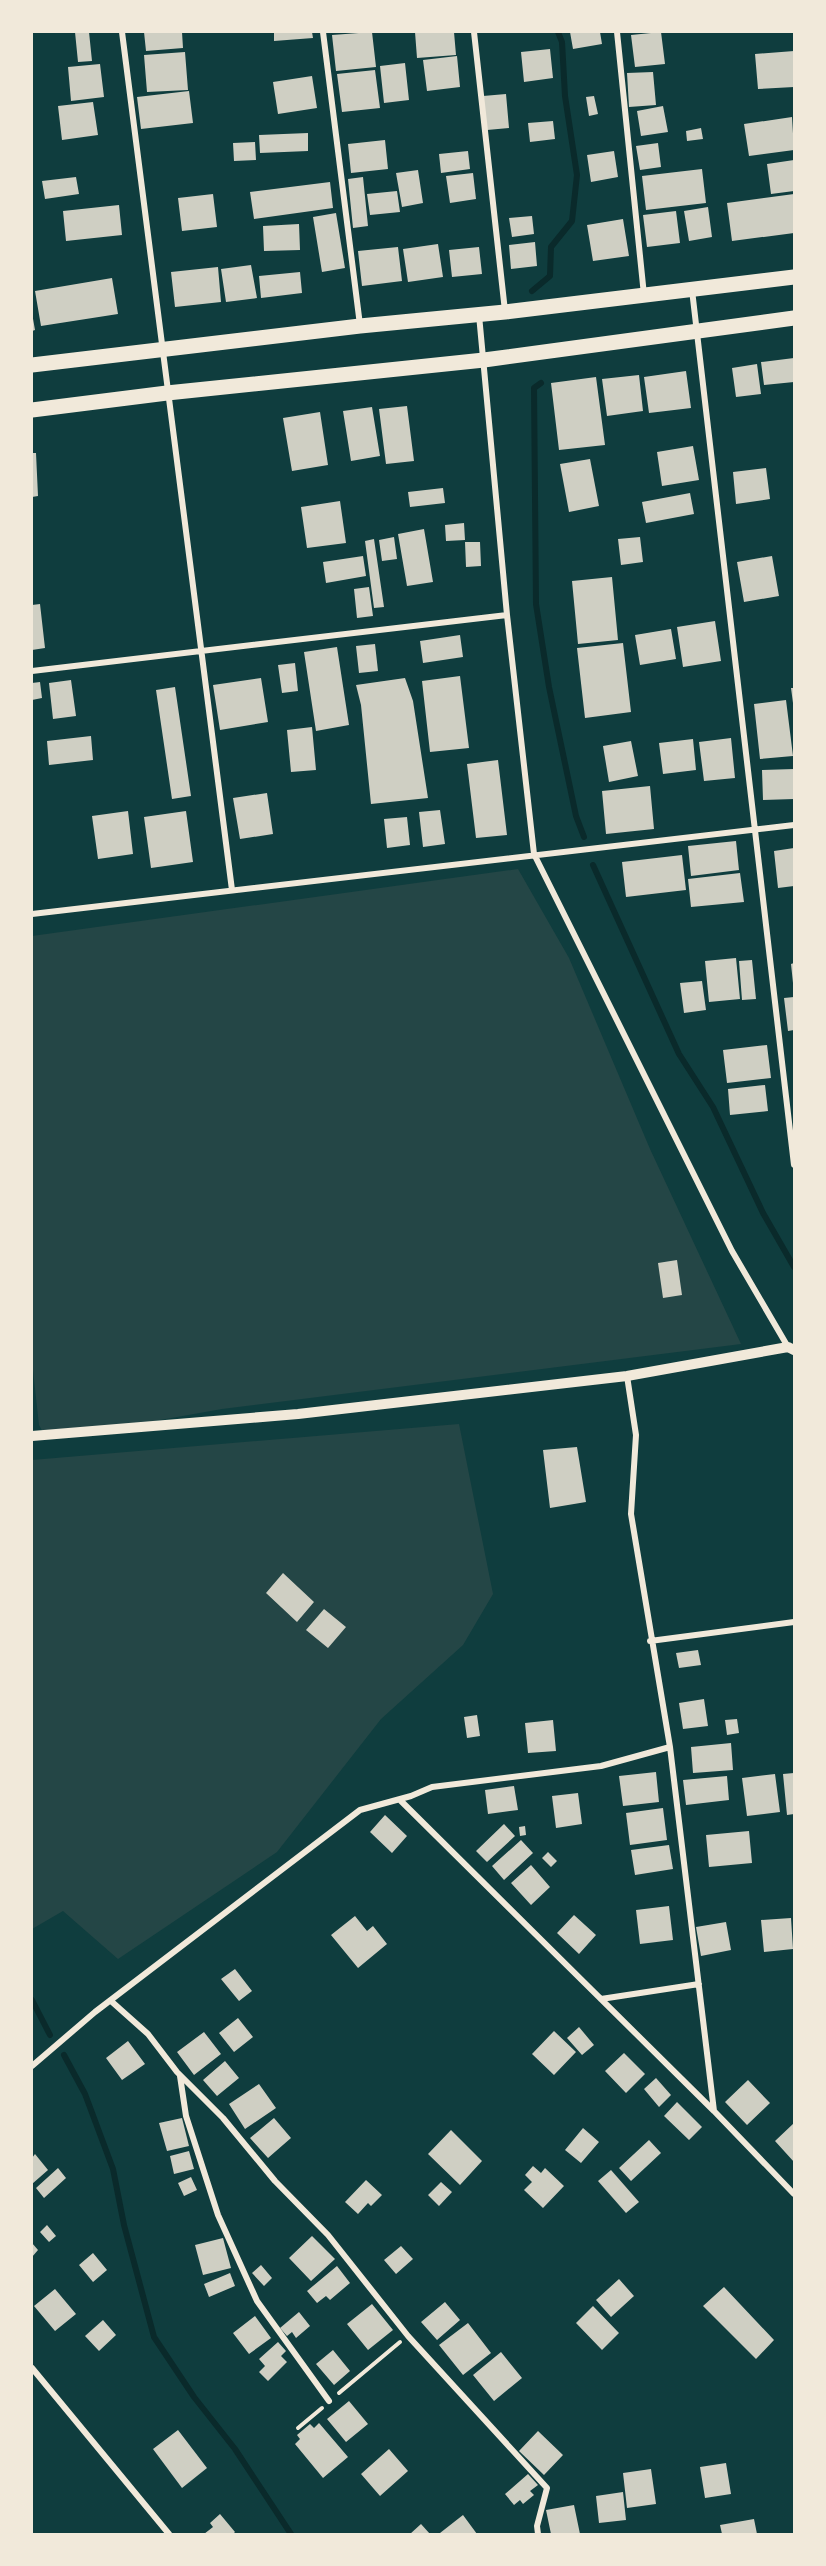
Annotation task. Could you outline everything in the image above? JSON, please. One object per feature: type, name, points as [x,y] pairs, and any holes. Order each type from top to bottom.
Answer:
[{"type":"main road","points":[[32,365],[795,277]]},
{"type":"main road","points":[[32,410],[167,393],[484,360],[795,318]]},
{"type":"street","points":[[122,32],[232,890]]},
{"type":"street","points":[[322,32],[360,326]]},
{"type":"street","points":[[474,32],[511,311]]},
{"type":"street","points":[[617,32],[644,296]]},
{"type":"street","points":[[692,289],[795,1165]]},
{"type":"street","points":[[32,1436],[298,1414],[627,1376],[791,1349],[732,1251],[534,854],[507,615],[479,315]]},
{"type":"street","points":[[32,671],[507,615]]},
{"type":"street","points":[[32,914],[795,825]]},
{"type":"street","points":[[627,1376],[636,1435],[631,1514],[650,1641],[670,1747],[714,2111]]},
{"type":"street","points":[[650,1641],[795,1622]]},
{"type":"street","points":[[32,2067],[95,2012],[360,1810],[400,1800],[432,1787],[601,1766],[670,1747]]},
{"type":"street","points":[[400,1800],[795,2194]]},
{"type":"street","points":[[601,1999],[699,1984]]},
{"type":"street","points":[[111,2001],[148,2034],[180,2076],[223,2118],[275,2181],[328,2235],[408,2336],[547,2488],[537,2526],[538,2535]]},
{"type":"street","points":[[180,2076],[186,2116],[218,2215],[257,2301],[329,2401]]},
{"type":"street","points":[[32,2368],[169,2535]]},
{"type":"path","points":[[298,2428],[408,2336]]},
{"type":"shaded area","points":[[518,869],[569,958],[650,1149],[741,1344],[222,1409],[70,1436],[45,1436],[39,1425],[32,1361],[32,936]]},
{"type":"shaded area","points":[[459,1424],[493,1594],[463,1645],[381,1719],[277,1852],[118,1959],[63,1911],[32,1929],[32,1460]]},
{"type":"building","points":[[75,32],[89,32],[92,61],[78,62]]},
{"type":"building","points":[[144,32],[182,32],[183,48],[146,51]]},
{"type":"building","points":[[274,32],[312,32],[313,38],[274,41]]},
{"type":"building","points":[[372,32],[376,67],[336,71],[332,35]]},
{"type":"building","points":[[415,32],[454,32],[456,55],[417,58]]},
{"type":"building","points":[[570,32],[600,32],[602,44],[573,49]]},
{"type":"building","points":[[661,32],[665,64],[635,67],[631,35]]},
{"type":"building","points":[[550,49],[553,78],[524,82],[521,52]]},
{"type":"building","points":[[794,51],[794,87],[758,89],[755,54]]},
{"type":"building","points":[[185,52],[188,90],[147,92],[144,55]]},
{"type":"building","points":[[457,56],[460,87],[427,91],[423,60]]},
{"type":"building","points":[[405,63],[409,100],[384,103],[380,66]]},
{"type":"building","points":[[100,64],[104,97],[71,101],[68,67]]},
{"type":"building","points":[[375,70],[380,108],[342,112],[337,74]]},
{"type":"building","points":[[653,72],[656,105],[629,107],[627,73]]},
{"type":"building","points":[[312,76],[317,108],[278,114],[273,82]]},
{"type":"building","points":[[189,91],[193,123],[141,129],[137,97]]},
{"type":"building","points":[[506,94],[509,128],[487,130],[483,96]]},
{"type":"building","points":[[594,96],[598,114],[589,116],[586,97]]},
{"type":"building","points":[[93,102],[98,135],[62,140],[58,106]]},
{"type":"building","points":[[663,106],[668,132],[641,136],[637,111]]},
{"type":"building","points":[[792,117],[794,150],[749,156],[744,124]]},
{"type":"building","points":[[553,121],[555,139],[530,142],[528,123]]},
{"type":"building","points":[[701,128],[703,139],[687,141],[686,131]]},
{"type":"building","points":[[308,133],[308,151],[260,153],[259,135]]},
{"type":"building","points":[[385,140],[388,169],[351,173],[348,144]]},
{"type":"building","points":[[255,142],[256,160],[234,161],[233,143]]},
{"type":"building","points":[[658,143],[661,167],[640,170],[636,146]]},
{"type":"building","points":[[468,151],[470,169],[441,173],[439,154]]},
{"type":"building","points":[[614,151],[618,177],[591,182],[587,155]]},
{"type":"building","points":[[794,160],[794,191],[771,194],[767,164]]},
{"type":"building","points":[[702,169],[706,203],[646,210],[642,176]]},
{"type":"building","points":[[418,170],[423,203],[402,207],[396,173]]},
{"type":"building","points":[[473,173],[476,199],[450,203],[446,176]]},
{"type":"building","points":[[76,177],[79,194],[45,199],[42,181]]},
{"type":"building","points":[[363,177],[368,226],[353,228],[348,179]]},
{"type":"building","points":[[330,182],[333,208],[254,219],[250,192]]},
{"type":"building","points":[[397,191],[400,212],[370,215],[367,194]]},
{"type":"building","points":[[213,194],[217,227],[182,231],[178,198]]},
{"type":"building","points":[[794,194],[794,233],[732,241],[727,203]]},
{"type":"building","points":[[119,205],[122,235],[66,241],[63,211]]},
{"type":"building","points":[[708,207],[712,237],[689,241],[684,211]]},
{"type":"building","points":[[676,211],[680,243],[647,247],[643,215]]},
{"type":"building","points":[[336,213],[345,268],[322,272],[313,217]]},
{"type":"building","points":[[532,216],[534,234],[512,237],[509,218]]},
{"type":"building","points":[[623,219],[629,256],[593,261],[587,225]]},
{"type":"building","points":[[299,224],[300,250],[264,251],[263,226]]},
{"type":"building","points":[[535,242],[537,266],[511,269],[509,245]]},
{"type":"building","points":[[438,244],[443,277],[408,282],[403,249]]},
{"type":"building","points":[[398,247],[402,281],[362,286],[358,251]]},
{"type":"building","points":[[479,247],[482,274],[452,277],[449,250]]},
{"type":"building","points":[[251,265],[257,298],[226,302],[221,269]]},
{"type":"building","points":[[218,267],[221,302],[175,307],[171,272]]},
{"type":"building","points":[[300,272],[302,293],[261,298],[259,276]]},
{"type":"building","points":[[112,278],[118,314],[41,326],[35,291]]},
{"type":"building","points":[[32,313],[35,330],[32,331]]},
{"type":"building","points":[[794,358],[794,382],[764,385],[761,362]]},
{"type":"building","points":[[757,364],[761,394],[736,397],[732,368]]},
{"type":"building","points":[[686,371],[691,408],[649,413],[644,377]]},
{"type":"building","points":[[639,375],[643,411],[607,416],[602,379]]},
{"type":"building","points":[[596,377],[605,445],[559,450],[551,383]]},
{"type":"building","points":[[407,406],[414,461],[386,464],[379,409]]},
{"type":"building","points":[[372,407],[380,456],[351,461],[343,411]]},
{"type":"building","points":[[320,412],[328,465],[292,471],[283,418]]},
{"type":"building","points":[[693,446],[699,480],[662,486],[657,452]]},
{"type":"building","points":[[32,453],[36,453],[38,496],[32,497]]},
{"type":"building","points":[[590,459],[599,506],[569,512],[560,464]]},
{"type":"building","points":[[766,468],[770,499],[736,504],[733,472]]},
{"type":"building","points":[[443,488],[445,503],[410,507],[408,492]]},
{"type":"building","points":[[690,493],[694,514],[646,523],[642,502]]},
{"type":"building","points":[[340,501],[346,543],[307,548],[301,507]]},
{"type":"building","points":[[464,523],[465,540],[446,541],[445,525]]},
{"type":"building","points":[[424,529],[433,582],[407,586],[398,534]]},
{"type":"building","points":[[394,537],[397,559],[382,561],[379,540]]},
{"type":"building","points":[[640,537],[643,562],[621,565],[618,539]]},
{"type":"building","points":[[374,539],[384,607],[374,608],[365,541]]},
{"type":"building","points":[[465,542],[480,542],[481,566],[466,567]]},
{"type":"building","points":[[363,556],[366,576],[326,583],[323,562]]},
{"type":"building","points":[[772,556],[779,596],[744,602],[737,562]]},
{"type":"building","points":[[612,577],[618,640],[578,644],[572,581]]},
{"type":"building","points":[[369,587],[373,616],[357,618],[354,589]]},
{"type":"building","points":[[40,604],[45,648],[32,650],[32,605]]},
{"type":"building","points":[[715,621],[721,661],[683,667],[677,627]]},
{"type":"building","points":[[671,629],[676,659],[640,665],[635,635]]},
{"type":"building","points":[[460,635],[463,657],[423,663],[420,641]]},
{"type":"building","points":[[623,643],[631,712],[585,718],[577,648]]},
{"type":"building","points":[[375,644],[378,671],[359,673],[356,646]]},
{"type":"building","points":[[337,647],[349,725],[316,731],[304,652]]},
{"type":"building","points":[[295,663],[298,691],[282,693],[278,665]]},
{"type":"building","points":[[460,676],[469,748],[430,752],[422,681]]},
{"type":"building","points":[[261,678],[268,722],[220,730],[213,685]]},
{"type":"building","points":[[405,678],[413,701],[428,798],[371,804],[361,705],[356,685]]},
{"type":"building","points":[[71,680],[76,716],[53,719],[49,683]]},
{"type":"building","points":[[40,682],[42,698],[32,700],[32,683]]},
{"type":"building","points":[[175,687],[191,796],[172,799],[156,690]]},
{"type":"building","points":[[791,688],[794,688],[793,703]]},
{"type":"building","points":[[786,700],[793,756],[760,759],[754,704]]},
{"type":"building","points":[[312,727],[316,770],[291,772],[287,730]]},
{"type":"building","points":[[91,736],[93,760],[49,765],[47,741]]},
{"type":"building","points":[[731,738],[735,778],[704,781],[699,742]]},
{"type":"building","points":[[693,739],[696,770],[663,774],[659,743]]},
{"type":"building","points":[[631,741],[638,776],[609,782],[603,746]]},
{"type":"building","points":[[498,760],[507,835],[476,838],[467,764]]},
{"type":"building","points":[[794,769],[794,799],[763,800],[762,770]]},
{"type":"building","points":[[650,786],[654,829],[606,834],[602,791]]},
{"type":"building","points":[[267,793],[273,834],[240,839],[233,798]]},
{"type":"building","points":[[440,810],[445,844],[423,847],[419,812]]},
{"type":"building","points":[[128,811],[133,854],[98,859],[92,816]]},
{"type":"building","points":[[186,811],[193,862],[151,868],[144,817]]},
{"type":"building","points":[[407,817],[410,845],[387,848],[384,819]]},
{"type":"building","points":[[736,841],[739,870],[691,876],[688,846]]},
{"type":"building","points":[[794,848],[794,886],[778,888],[774,851]]},
{"type":"building","points":[[682,855],[686,890],[626,897],[622,862]]},
{"type":"building","points":[[740,873],[744,902],[691,907],[688,879]]},
{"type":"building","points":[[736,958],[740,999],[709,1002],[705,961]]},
{"type":"building","points":[[752,960],[756,999],[742,1000],[739,961]]},
{"type":"building","points":[[794,963],[794,983],[793,983],[791,964]]},
{"type":"building","points":[[702,981],[706,1010],[684,1013],[680,983]]},
{"type":"building","points":[[794,997],[794,1030],[788,1031],[784,998]]},
{"type":"building","points":[[767,1045],[771,1078],[727,1083],[723,1050]]},
{"type":"building","points":[[765,1085],[768,1111],[730,1115],[728,1089]]},
{"type":"building","points":[[677,1260],[682,1295],[663,1298],[658,1263]]},
{"type":"building","points":[[577,1447],[586,1502],[550,1508],[543,1450]]},
{"type":"building","points":[[283,1573],[314,1602],[297,1622],[266,1593]]},
{"type":"building","points":[[324,1609],[346,1627],[328,1648],[306,1630]]},
{"type":"building","points":[[698,1650],[701,1665],[679,1668],[676,1653]]},
{"type":"building","points":[[704,1699],[708,1726],[683,1729],[679,1703]]},
{"type":"building","points":[[477,1715],[480,1736],[467,1738],[464,1717]]},
{"type":"building","points":[[737,1719],[739,1733],[727,1735],[725,1720]]},
{"type":"building","points":[[553,1720],[556,1751],[528,1753],[525,1723]]},
{"type":"building","points":[[731,1743],[733,1770],[693,1773],[691,1747]]},
{"type":"building","points":[[656,1772],[659,1802],[623,1806],[619,1776]]},
{"type":"building","points":[[794,1773],[794,1814],[787,1815],[783,1774]]},
{"type":"building","points":[[775,1774],[780,1812],[747,1816],[742,1778]]},
{"type":"building","points":[[727,1776],[729,1800],[686,1805],[683,1780]]},
{"type":"building","points":[[514,1786],[518,1810],[488,1814],[485,1790]]},
{"type":"building","points":[[578,1793],[582,1824],[556,1828],[552,1796]]},
{"type":"building","points":[[663,1808],[667,1840],[630,1845],[626,1813]]},
{"type":"building","points":[[385,1815],[407,1836],[392,1853],[370,1832]]},
{"type":"building","points":[[504,1824],[515,1836],[487,1862],[476,1851]]},
{"type":"building","points":[[525,1826],[526,1835],[520,1836],[519,1827]]},
{"type":"building","points":[[749,1831],[752,1863],[709,1867],[706,1835]]},
{"type":"building","points":[[521,1840],[533,1853],[504,1880],[492,1866]]},
{"type":"building","points":[[669,1845],[673,1869],[635,1875],[631,1850]]},
{"type":"building","points":[[548,1852],[557,1861],[551,1867],[542,1858]]},
{"type":"building","points":[[531,1865],[550,1887],[531,1905],[511,1883]]},
{"type":"building","points":[[669,1906],[673,1940],[640,1944],[636,1910]]},
{"type":"building","points":[[574,1915],[596,1935],[579,1954],[557,1933]]},
{"type":"building","points":[[355,1916],[367,1931],[373,1926],[387,1944],[358,1968],[331,1935]]},
{"type":"building","points":[[791,1918],[793,1949],[764,1952],[761,1920]]},
{"type":"building","points":[[726,1922],[731,1950],[701,1956],[696,1927]]},
{"type":"building","points":[[235,1969],[252,1991],[239,2001],[221,1979]]},
{"type":"building","points":[[238,2018],[253,2037],[234,2052],[219,2033]]},
{"type":"building","points":[[579,2027],[594,2045],[582,2055],[567,2038]]},
{"type":"building","points":[[554,2031],[576,2052],[554,2075],[532,2054]]},
{"type":"building","points":[[204,2032],[221,2054],[194,2075],[177,2052]]},
{"type":"building","points":[[128,2041],[145,2064],[122,2080],[106,2058]]},
{"type":"building","points":[[624,2053],[645,2074],[626,2093],[605,2071]]},
{"type":"building","points":[[225,2061],[239,2078],[217,2096],[203,2080]]},
{"type":"building","points":[[656,2078],[671,2095],[659,2107],[644,2089]]},
{"type":"building","points":[[748,2080],[770,2103],[747,2125],[725,2102]]},
{"type":"building","points":[[259,2084],[276,2108],[245,2129],[229,2104]]},
{"type":"building","points":[[677,2102],[702,2127],[689,2140],[664,2116]]},
{"type":"building","points":[[182,2118],[189,2146],[167,2151],[159,2123]]},
{"type":"building","points":[[274,2118],[291,2138],[268,2158],[250,2138]]},
{"type":"building","points":[[794,2123],[794,2162],[775,2141]]},
{"type":"building","points":[[583,2128],[599,2142],[581,2163],[565,2150]]},
{"type":"building","points":[[451,2130],[482,2161],[460,2185],[428,2154]]},
{"type":"building","points":[[649,2140],[661,2153],[631,2181],[619,2168]]},
{"type":"building","points":[[189,2151],[194,2169],[174,2174],[170,2156]]},
{"type":"building","points":[[35,2154],[48,2170],[32,2184],[32,2158]]},
{"type":"building","points":[[533,2166],[541,2173],[545,2168],[564,2186],[543,2208],[524,2190],[532,2182],[525,2175]]},
{"type":"building","points":[[58,2168],[66,2178],[44,2198],[36,2188]]},
{"type":"building","points":[[611,2170],[639,2202],[626,2213],[598,2181]]},
{"type":"building","points":[[191,2177],[197,2190],[184,2196],[178,2183]]},
{"type":"building","points":[[366,2180],[382,2195],[371,2206],[368,2203],[358,2214],[345,2202]]},
{"type":"building","points":[[441,2182],[452,2192],[439,2206],[428,2195]]},
{"type":"building","points":[[47,2225],[56,2236],[49,2242],[40,2232]]},
{"type":"building","points":[[312,2236],[335,2259],[311,2281],[289,2258]]},
{"type":"building","points":[[223,2238],[231,2268],[203,2275],[195,2245]]},
{"type":"building","points":[[32,2243],[38,2250],[32,2257]]},
{"type":"building","points":[[401,2246],[413,2259],[396,2274],[384,2260]]},
{"type":"building","points":[[93,2253],[107,2270],[93,2282],[79,2265]]},
{"type":"building","points":[[261,2265],[272,2278],[264,2286],[252,2273]]},
{"type":"building","points":[[337,2266],[350,2283],[330,2300],[326,2296],[317,2303],[307,2291]]},
{"type":"building","points":[[230,2273],[235,2286],[209,2297],[204,2284]]},
{"type":"building","points":[[619,2279],[634,2296],[611,2317],[596,2300]]},
{"type":"building","points":[[724,2287],[774,2340],[756,2359],[703,2306]]},
{"type":"building","points":[[55,2289],[76,2314],[55,2331],[34,2306]]},
{"type":"building","points":[[445,2302],[460,2320],[437,2340],[421,2322]]},
{"type":"building","points":[[372,2304],[393,2330],[368,2350],[347,2324]]},
{"type":"building","points":[[593,2306],[619,2333],[602,2350],[576,2323]]},
{"type":"building","points":[[299,2312],[310,2326],[296,2338],[292,2332],[287,2336],[280,2328]]},
{"type":"building","points":[[255,2316],[271,2338],[249,2354],[233,2333]]},
{"type":"building","points":[[103,2320],[116,2335],[99,2351],[85,2336]]},
{"type":"building","points":[[468,2323],[491,2353],[463,2375],[439,2345]]},
{"type":"building","points":[[278,2342],[286,2351],[281,2356],[287,2362],[268,2381],[259,2372],[265,2366],[259,2359]]},
{"type":"building","points":[[333,2350],[350,2371],[334,2385],[316,2364]]},
{"type":"building","points":[[501,2352],[522,2378],[494,2401],[473,2375]]},
{"type":"building","points":[[349,2401],[368,2424],[346,2442],[327,2419]]},
{"type":"building","points":[[319,2423],[348,2457],[323,2478],[295,2444],[300,2439],[297,2435],[310,2424],[314,2428]]},
{"type":"building","points":[[178,2430],[207,2468],[182,2488],[153,2449]]},
{"type":"building","points":[[538,2431],[563,2455],[544,2475],[519,2451]]},
{"type":"building","points":[[389,2449],[408,2471],[380,2496],[361,2474]]},
{"type":"building","points":[[726,2463],[731,2494],[705,2498],[700,2467]]},
{"type":"building","points":[[651,2469],[656,2504],[627,2508],[623,2473]]},
{"type":"building","points":[[528,2474],[538,2485],[530,2491],[534,2495],[523,2504],[520,2500],[514,2505],[505,2494]]},
{"type":"building","points":[[623,2492],[626,2520],[599,2523],[596,2496]]},
{"type":"building","points":[[574,2505],[580,2534],[551,2534],[546,2510]]},
{"type":"building","points":[[220,2514],[235,2532],[233,2534],[204,2534],[213,2527],[210,2523]]},
{"type":"building","points":[[463,2515],[477,2534],[440,2533]]},
{"type":"building","points":[[754,2519],[757,2534],[722,2534],[720,2525]]},
{"type":"building","points":[[421,2524],[430,2534],[410,2534]]},
{"type":"waterway","points":[[532,291],[550,276],[551,247],[572,221],[577,175],[565,96],[562,42],[558,32]]},
{"type":"waterway","points":[[541,383],[534,388],[536,604],[549,687],[576,816],[584,837]]},
{"type":"waterway","points":[[593,865],[679,1054],[713,1107],[763,1213],[794,1267]]},
{"type":"waterway","points":[[32,2000],[50,2035]]},
{"type":"waterway","points":[[64,2055],[85,2094],[113,2169],[124,2225],[154,2337],[194,2397],[235,2449],[291,2534]]}]
